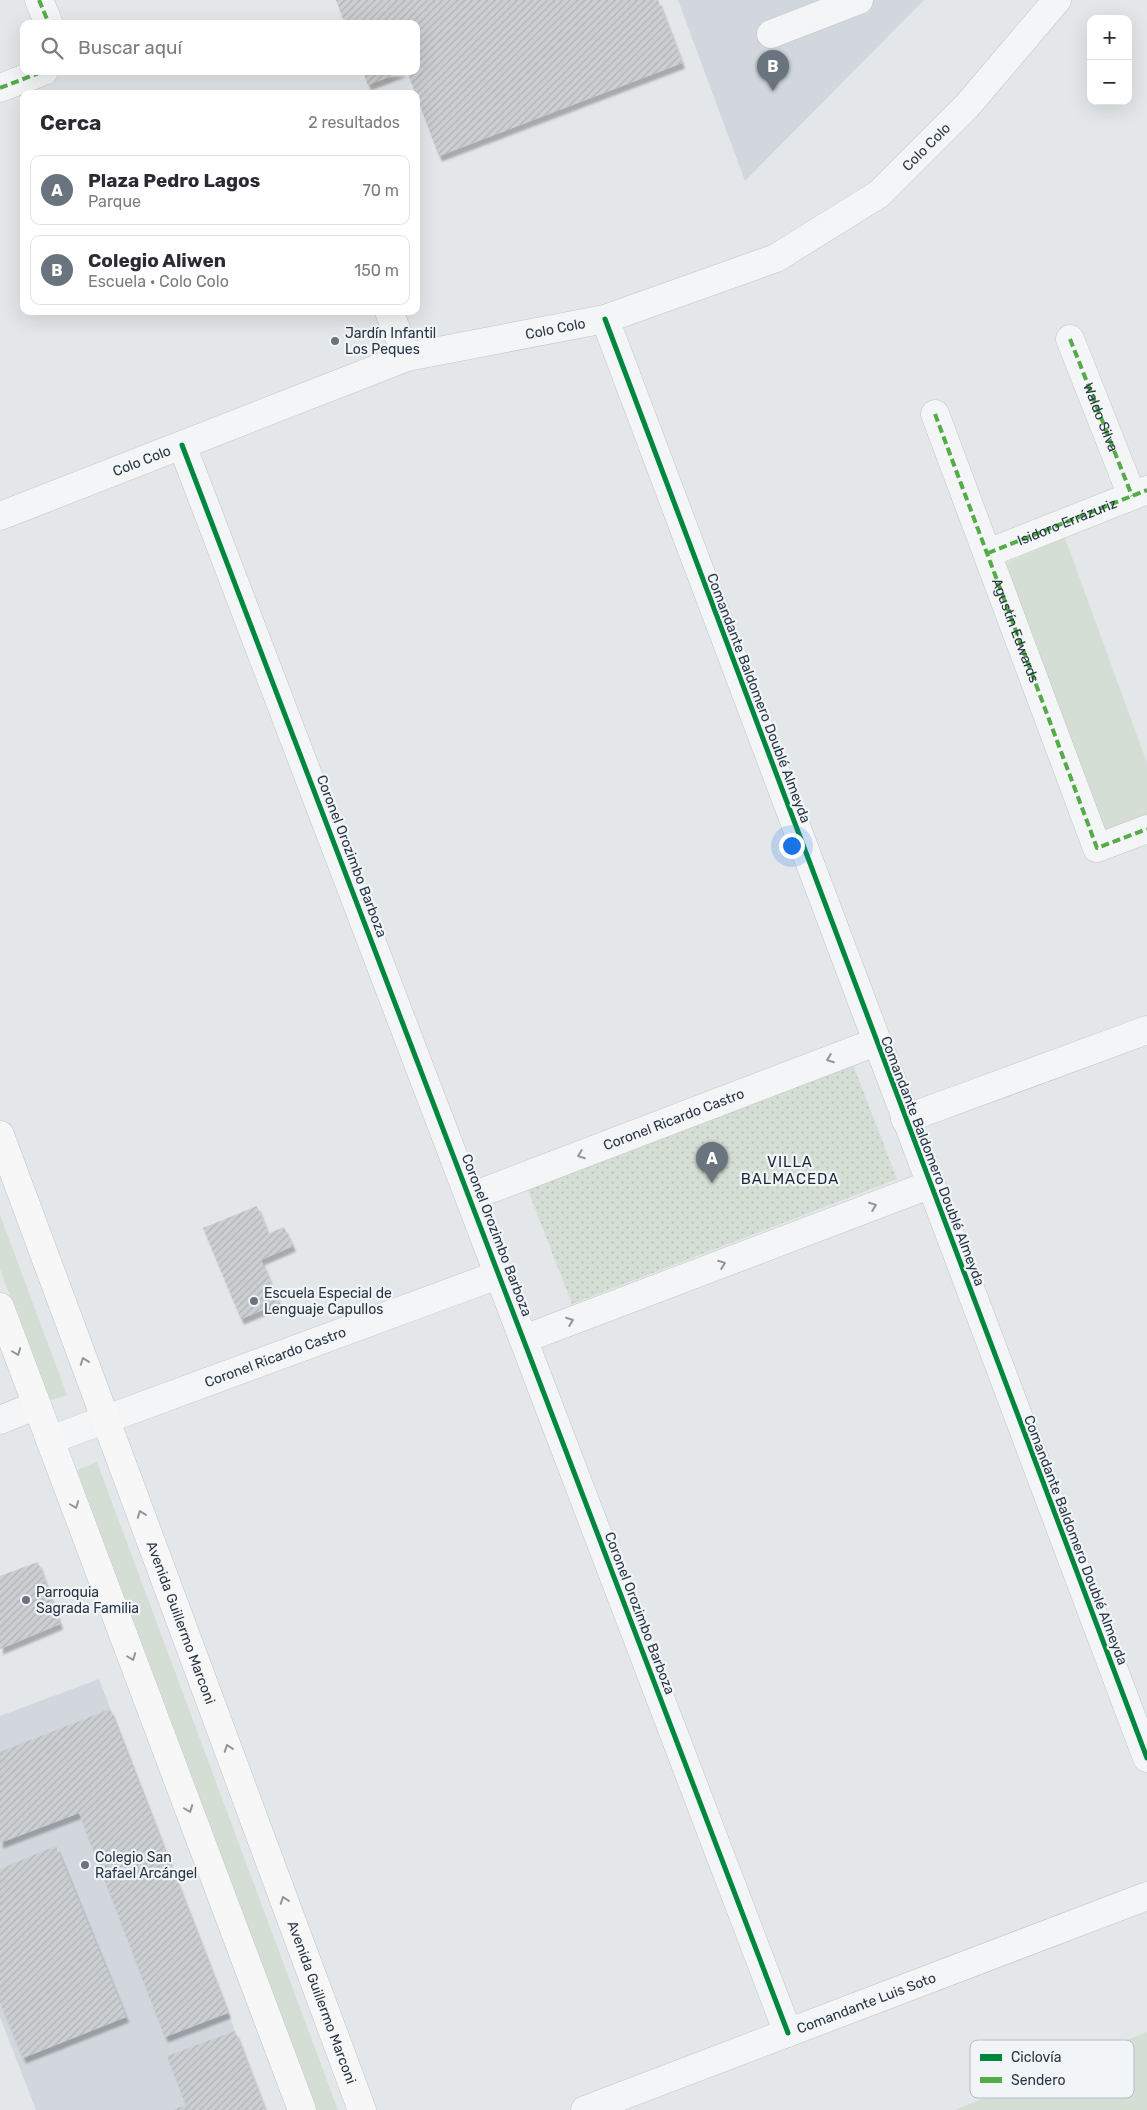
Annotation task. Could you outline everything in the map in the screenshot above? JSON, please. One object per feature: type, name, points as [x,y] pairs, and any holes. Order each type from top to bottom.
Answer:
[{"type":"main road","name":"Avenida Guillermo Marconi","points":[[0,1134],[362,2110]]},
{"type":"main road","points":[[0,1307],[302,2110]]},
{"type":"street","points":[[39,0],[46,20]]},
{"type":"street","points":[[771,34],[859,0]]},
{"type":"street","name":"Colo Colo","points":[[0,516],[407,357],[605,319],[776,258],[879,194],[967,106],[1056,0]]},
{"type":"street","points":[[0,88],[34,75]]},
{"type":"street","points":[[391,315],[407,357]]},
{"type":"street","name":"Comandante Baldomero Doublé Almeyda","points":[[605,319],[929,1185],[1147,1758]]},
{"type":"street","name":"Waldo Silva","points":[[1070,339],[1139,493]]},
{"type":"street","name":"Agustín Edwards","points":[[935,414],[1097,848],[1147,829]]},
{"type":"street","name":"Coronel Orozimbo Barboza","points":[[182,445],[500,1274],[788,2033]]},
{"type":"street","name":"Isidoro Errázuriz","points":[[988,553],[1139,493]]},
{"type":"street","points":[[905,1119],[1147,1030]]},
{"type":"street","name":"Coronel Ricardo Castro","points":[[470,1197],[876,1042]]},
{"type":"street","points":[[524,1339],[929,1185]]},
{"type":"street","name":"Coronel Ricardo Castro","points":[[50,1440],[105,1418],[500,1274]]},
{"type":"street","points":[[0,1420],[37,1405]]},
{"type":"street","name":"Comandante Luis Soto","points":[[585,2110],[1147,1896]]},
{"type":"shaded area","points":[[678,0],[924,0],[745,181]]},
{"type":"shaded area","points":[[1065,538],[1147,763],[1147,814],[1105,832],[1005,563]]},
{"type":"shaded area","points":[[852,1062],[897,1179],[572,1304],[527,1188]]},
{"type":"shaded area","points":[[0,1215],[67,1395],[49,1401],[0,1269]]},
{"type":"shaded area","points":[[97,1462],[338,2110],[317,2110],[77,1470]]},
{"type":"shaded area","name":"Colegio San Rafael Arcángel","points":[[99,1679],[265,2110],[36,2110],[0,2017],[0,1716]]},
{"type":"shaded area","points":[[1147,2032],[1147,2110],[955,2110],[985,2098],[1134,2098],[1134,2040],[1127,2040]]},
{"type":"building","points":[[336,0],[658,0],[682,63],[439,156],[420,106],[420,90],[414,90],[409,75],[420,75],[420,20],[344,20]]},
{"type":"building","points":[[364,75],[394,75],[368,85]]},
{"type":"building","points":[[257,1206],[268,1234],[284,1227],[293,1246],[261,1260],[279,1303],[241,1319],[203,1228]]},
{"type":"building","name":"Parroquia Sagrada Familia","points":[[38,1562],[60,1624],[0,1649],[0,1576]]},
{"type":"building","points":[[110,1709],[228,2013],[165,2037],[79,1813],[0,1843],[0,1752]]},
{"type":"building","points":[[56,1846],[126,2017],[23,2058],[0,2002],[0,1869]]},
{"type":"building","points":[[235,2031],[265,2110],[173,2110],[186,2105],[167,2056]]},
{"type":"marked path","points":[[39,0],[47,20]]},
{"type":"marked path","points":[[0,88],[34,75]]},
{"type":"marked path","points":[[1070,339],[1132,496]]},
{"type":"marked path","points":[[935,414],[1097,848],[1147,829]]},
{"type":"marked path","points":[[988,553],[1147,490]]},
{"type":"cycle path","points":[[605,319],[1147,1758]]},
{"type":"cycle path","points":[[182,445],[788,2033]]},
{"type":"place","name":"Colegio Aliwen","points":[[773,91]]},
{"type":"place","name":"Jardín Infantil Los Peques","points":[[335,341]]},
{"type":"place","name":"Plaza Pedro Lagos","points":[[712,1183]]},
{"type":"place","name":"Escuela Especial de Lenguaje Capullos","points":[[254,1301]]},
{"type":"place","name":"Parroquia Sagrada Familia","points":[[26,1600]]},
{"type":"place","name":"Colegio San Rafael Arcángel","points":[[85,1865]]},
{"type":"district","name":"VILLA BALMACEDA","points":[[790,1170]]}]
